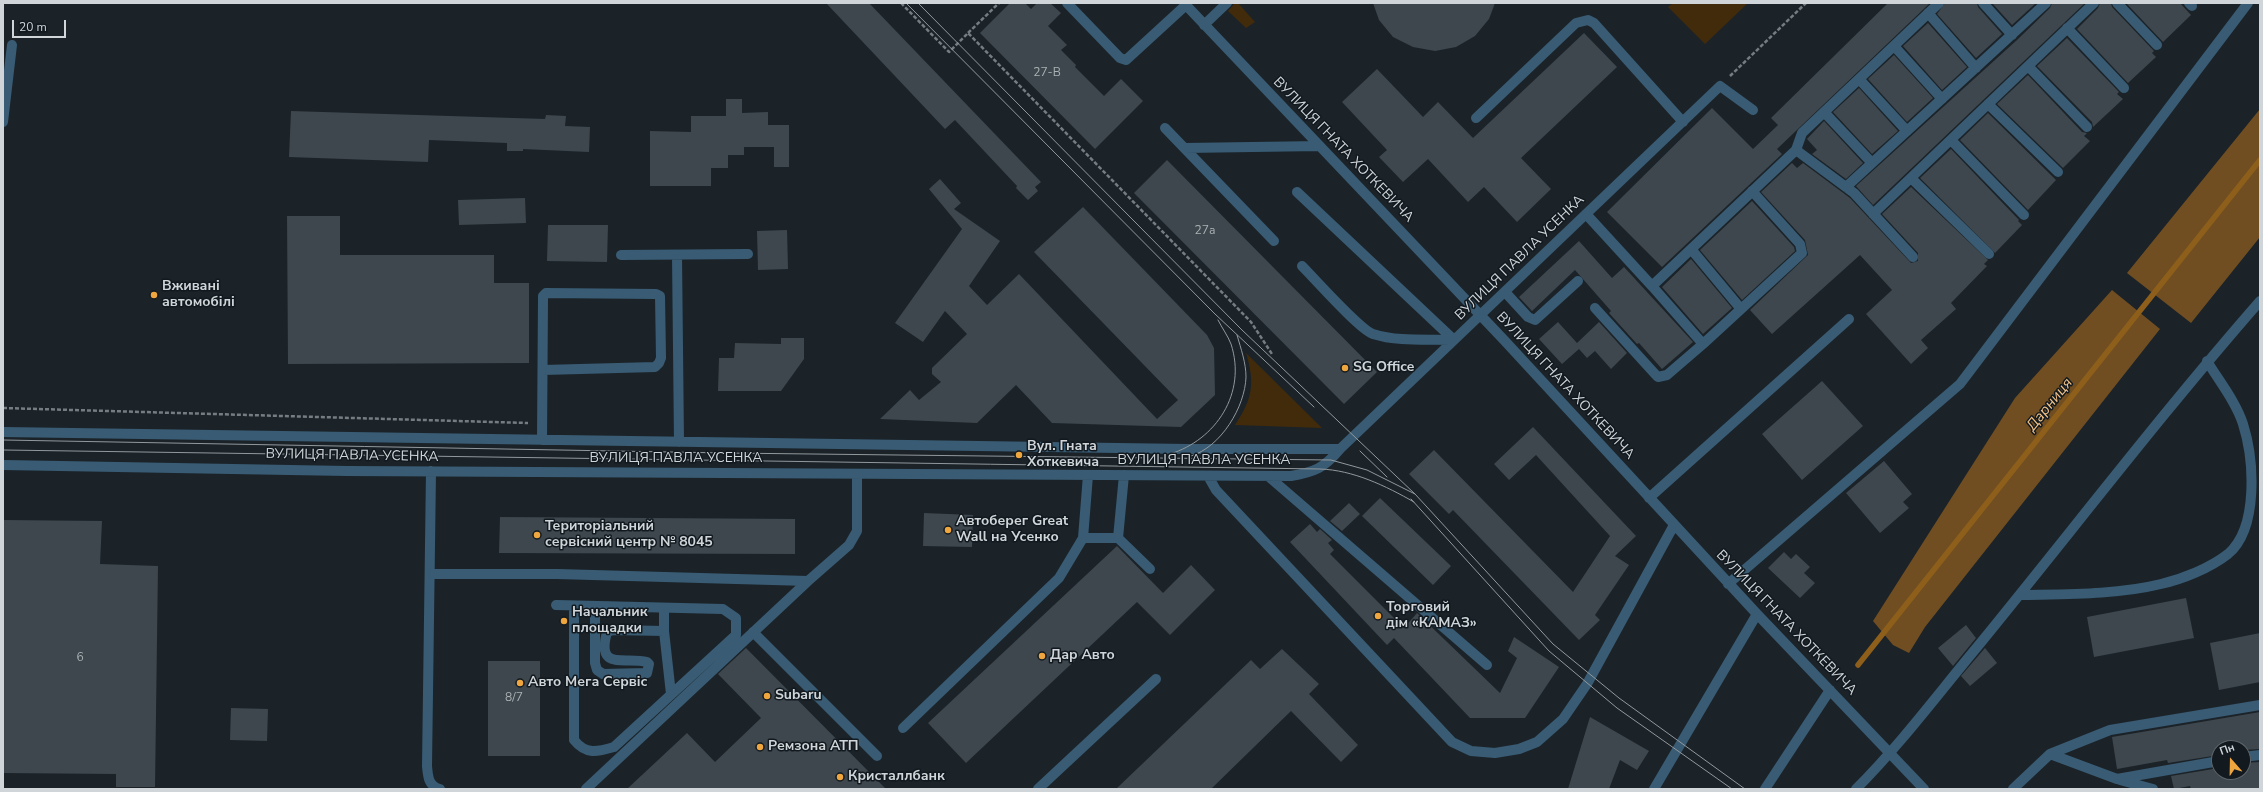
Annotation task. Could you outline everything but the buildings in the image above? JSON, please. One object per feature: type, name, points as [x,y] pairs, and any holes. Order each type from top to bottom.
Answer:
[{"type":"street","points":[[1067,3],[1120,58],[1126,60],[1185,4]]},
{"type":"street","points":[[1204,24],[1227,3]]},
{"type":"street","points":[[1652,286],[1796,150],[1802,133],[1939,3]]},
{"type":"street","points":[[1983,3],[2012,35]]},
{"type":"street","points":[[1846,187],[2046,3]]},
{"type":"street","points":[[1873,214],[2094,3]]},
{"type":"street","points":[[2116,3],[2157,45]]},
{"type":"street","points":[[1728,584],[1960,384],[2248,3]]},
{"type":"street","name":"ВУЛИЦЯ ГНАТА ХОТКЕВИЧА","points":[[1185,4],[1480,315],[1756,614],[1924,789]]},
{"type":"street","points":[[1928,13],[1976,68]]},
{"type":"street","points":[[1476,118],[1576,23],[1588,20],[1594,23],[1683,122]]},
{"type":"street","points":[[2067,28],[2124,88]]},
{"type":"street","points":[[3,122],[12,45]]},
{"type":"street","points":[[1894,46],[1942,99]]},
{"type":"street","points":[[2028,66],[2087,127]]},
{"type":"street","points":[[1859,79],[1907,131]]},
{"type":"street","points":[[1720,86],[1753,110]]},
{"type":"street","name":"ВУЛИЦЯ ПАВЛА УСЕНКА","points":[[3,465],[431,471],[1291,476],[1313,471],[1325,465],[1720,86]]},
{"type":"street","points":[[1988,104],[2058,172]]},
{"type":"street","points":[[1824,112],[1872,164]]},
{"type":"street","points":[[1166,128],[1274,241]]},
{"type":"street","points":[[1951,140],[2024,215]]},
{"type":"street","points":[[1185,148],[1320,146]]},
{"type":"street","points":[[1796,150],[1846,187],[1914,257]]},
{"type":"street","points":[[1911,178],[1989,254]]},
{"type":"street","points":[[1297,192],[1454,340]]},
{"type":"street","points":[[1595,308],[1658,377],[1667,375],[1703,344],[1802,252],[1800,244],[1752,192]]},
{"type":"street","points":[[1586,214],[1703,344]]},
{"type":"street","points":[[1690,250],[1741,309]]},
{"type":"street","points":[[621,255],[748,254]]},
{"type":"street","points":[[677,255],[679,442]]},
{"type":"street","points":[[1302,266],[1361,325],[1373,334],[1403,338],[1454,340]]},
{"type":"street","points":[[1504,292],[1528,318],[1534,320],[1578,281]]},
{"type":"street","points":[[542,440],[543,370],[545,294],[656,294],[660,296],[661,358],[655,367],[543,370]]},
{"type":"street","points":[[1856,789],[1867,785],[1890,753],[2020,595],[2207,361],[2260,301]]},
{"type":"street","points":[[1649,498],[1849,319]]},
{"type":"street","points":[[2020,595],[2099,592],[2162,584],[2209,566],[2229,554],[2240,538],[2249,515],[2251,494],[2249,449],[2242,423],[2207,361]]},
{"type":"street","name":"ВУЛИЦЯ ПАВЛА УСЕНКА","points":[[3,432],[1187,449],[1340,449]]},
{"type":"street","points":[[431,471],[431,574],[427,766],[429,781],[435,788],[440,789]]},
{"type":"street","points":[[586,789],[808,581],[850,545],[857,530],[857,474]]},
{"type":"street","points":[[903,728],[1059,578],[1082,538],[1088,475]]},
{"type":"street","points":[[1118,538],[1124,475]]},
{"type":"street","points":[[1208,476],[1216,490],[1452,742],[1472,750],[1495,753],[1519,749],[1537,742],[1563,719],[1587,684],[1674,526]]},
{"type":"street","points":[[1268,476],[1487,665]]},
{"type":"street","points":[[1082,538],[1118,538],[1150,569]]},
{"type":"street","points":[[431,574],[557,574],[808,581]]},
{"type":"street","points":[[556,605],[723,609],[736,618],[738,626],[736,634],[614,746],[589,752],[580,748],[574,740],[574,606]]},
{"type":"street","points":[[596,606],[595,663],[597,670],[603,674],[643,674],[647,673],[649,670],[647,662],[613,660],[608,657],[605,651],[607,632],[613,630],[664,631]]},
{"type":"street","points":[[664,608],[664,631],[671,694]]},
{"type":"street","points":[[1654,789],[1756,614]]},
{"type":"street","points":[[753,632],[877,756]]},
{"type":"street","points":[[1038,789],[1156,679]]},
{"type":"street","points":[[1765,789],[1830,690]]},
{"type":"street","points":[[2013,789],[2050,754],[2110,730],[2260,705]]},
{"type":"street","points":[[2050,754],[2117,779],[2153,789]]},
{"type":"street","points":[[2117,779],[2211,763]]},
{"type":"path","points":[[901,3],[949,52],[999,3]]},
{"type":"path","points":[[1720,86],[1806,3]]},
{"type":"path","points":[[968,33],[1251,322],[1272,354]]},
{"type":"path","points":[[3,408],[532,424]]},
{"type":"shaded area","points":[[1235,3],[1238,3],[1255,22],[1246,28],[1228,11]]},
{"type":"shaded area","points":[[1673,3],[1748,3],[1705,44],[1668,7]]},
{"type":"shaded area","points":[[2260,109],[2260,237],[2191,323],[2127,273]]},
{"type":"shaded area","points":[[2112,290],[2160,329],[1925,627],[1909,653],[1893,645],[1873,621],[2015,398]]},
{"type":"shaded area","points":[[1246,353],[1322,428],[1235,425],[1246,407],[1251,390],[1251,373]]},
{"type":"waterway","name":"Дарниця","points":[[1858,665],[2260,160]]},
{"type":"tram line","points":[[906,3],[1215,314],[1314,407]]},
{"type":"tram line","points":[[918,3],[1242,330],[1415,494],[1553,644],[1619,698],[1745,789]]},
{"type":"tram line","points":[[1170,454],[1201,438],[1214,426],[1224,412],[1231,397],[1235,380],[1235,362],[1231,344],[1218,320]]},
{"type":"tram line","points":[[1191,456],[1202,451],[1221,435],[1236,413],[1241,401],[1245,389],[1246,372],[1237,335]]},
{"type":"tram line","points":[[3,440],[726,453],[1331,460],[1367,470],[1415,494]]},
{"type":"tram line","points":[[3,450],[1320,469],[1345,472],[1369,480],[1414,502]]},
{"type":"tram line","points":[[1360,451],[1387,477]]},
{"type":"tram line","points":[[1411,499],[1549,651],[1617,708],[1732,789]]},
{"type":"place","name":"Вживані автомобілі","points":[[154,295]]},
{"type":"place","name":"SG Office","points":[[1345,368]]},
{"type":"place","name":"Вул. Гната Хоткевича","points":[[1019,455]]},
{"type":"place","name":"Автоберег Great Wall на Усенко","points":[[948,530]]},
{"type":"place","name":"Територіальний сервісний центр № 8045","points":[[537,535]]},
{"type":"place","name":"Торговий дім «КАМАЗ»","points":[[1378,616]]},
{"type":"place","name":"Начальник площадки","points":[[564,621]]},
{"type":"place","name":"Дар Авто","points":[[1042,656]]},
{"type":"place","name":"Авто Мега Сервіс","points":[[520,683]]},
{"type":"place","name":"Subaru","points":[[767,696]]},
{"type":"place","name":"Ремзона АТП","points":[[760,747]]},
{"type":"place","name":"Кристаллбанк","points":[[840,777]]}]
